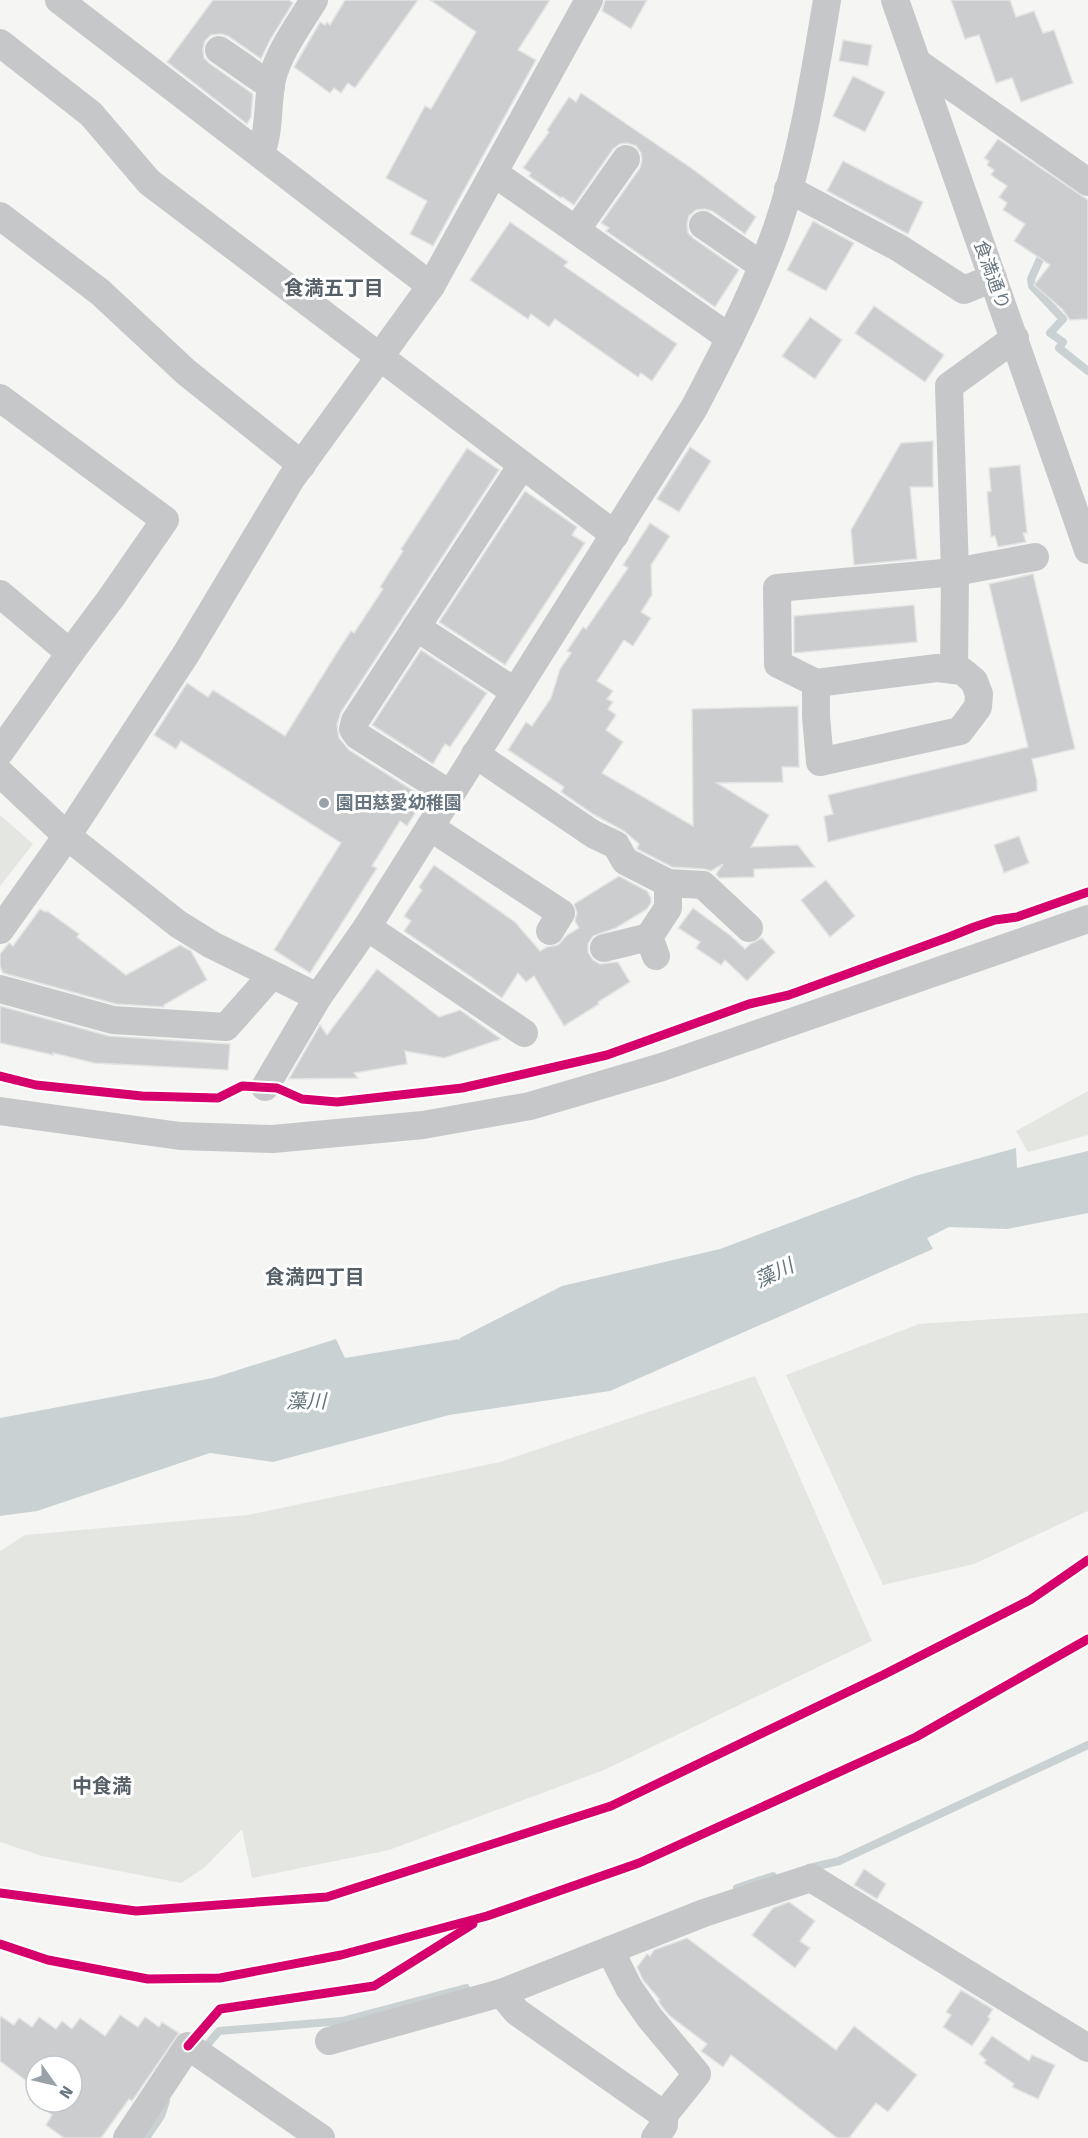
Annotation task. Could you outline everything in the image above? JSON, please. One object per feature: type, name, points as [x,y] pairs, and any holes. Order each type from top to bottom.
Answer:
[{"type":"street","points":[[59,0],[261,153],[431,286]]},
{"type":"street","points":[[0,930],[67,836],[186,654],[302,465],[431,286],[589,0]]},
{"type":"street","points":[[265,1088],[318,997],[367,927],[694,408],[730,338],[776,231],[803,134],[827,0]]},
{"type":"street","name":"食満通り","points":[[895,0],[1088,550]]},
{"type":"street","points":[[261,153],[266,141],[271,86],[277,62],[311,1]]},
{"type":"street","points":[[0,44],[91,114],[149,182],[615,535]]},
{"type":"street","points":[[219,50],[271,86]]},
{"type":"street","points":[[918,63],[1088,182]]},
{"type":"street","points":[[576,230],[626,159]]},
{"type":"street","points":[[494,173],[730,338]]},
{"type":"street","points":[[788,189],[899,248],[964,290],[993,278]]},
{"type":"street","points":[[0,216],[100,292],[186,372],[302,465]]},
{"type":"street","points":[[703,225],[761,265]]},
{"type":"street","points":[[954,670],[955,572],[949,386],[1015,338]]},
{"type":"street","points":[[0,398],[165,520],[0,752]]},
{"type":"street","points":[[450,794],[358,736],[353,729],[355,721],[522,465]]},
{"type":"street","points":[[816,683],[820,762],[960,731],[978,707],[979,694],[974,681],[962,671],[937,668],[816,683],[778,664],[777,588],[955,572],[1035,557]]},
{"type":"street","points":[[0,594],[69,653]]},
{"type":"street","points":[[416,627],[514,691]]},
{"type":"street","points":[[475,754],[593,834],[616,845],[625,861],[668,883],[704,885],[748,928]]},
{"type":"street","points":[[0,773],[67,836],[178,924],[212,945],[318,997]]},
{"type":"street","points":[[430,827],[561,913]]},
{"type":"street","points":[[604,948],[652,946],[668,908],[668,883]]},
{"type":"street","points":[[0,1111],[191,1136],[273,1139],[423,1125],[530,1106],[662,1067],[1088,919]]},
{"type":"street","points":[[367,927],[524,1033]]},
{"type":"street","points":[[0,989],[113,1020],[226,1027],[272,975]]},
{"type":"street","points":[[329,2041],[501,1993],[704,1913],[811,1878],[1088,2048]]},
{"type":"street","points":[[501,1993],[517,2012],[660,2126],[697,2074],[650,2018],[629,1988],[610,1950]]},
{"type":"street","points":[[127,2138],[188,2046],[321,2138]]},
{"type":"shaded area","points":[[0,815],[33,844],[0,886]]},
{"type":"shaded area","points":[[1088,1091],[1088,1135],[1028,1152],[1016,1131]]},
{"type":"shaded area","points":[[1088,1313],[1088,1511],[974,1564],[883,1585],[786,1375],[919,1324]]},
{"type":"shaded area","points":[[755,1376],[872,1641],[604,1770],[389,1850],[252,1878],[242,1829],[204,1868],[181,1883],[42,1856],[0,1842],[0,1551],[25,1535],[248,1515],[500,1462]]},
{"type":"water","name":"藻川","points":[[1016,1148],[1017,1168],[1088,1151],[1088,1213],[1007,1229],[949,1227],[927,1238],[933,1249],[610,1391],[449,1415],[273,1462],[210,1453],[37,1511],[0,1516],[0,1418],[213,1378],[336,1339],[345,1358],[459,1339],[459,1341],[460,1338],[562,1286],[720,1249],[915,1176]]},
{"type":"building","points":[[213,0],[289,0],[293,3],[261,59],[228,36],[211,35],[205,41],[204,58],[253,94],[251,117],[247,124],[167,62]]},
{"type":"building","points":[[345,0],[418,0],[355,88],[348,83],[341,93],[334,88],[330,93],[294,67],[320,22],[325,25],[327,22],[330,25]]},
{"type":"building","points":[[430,0],[550,0],[518,50],[536,60],[433,246],[410,234],[427,201],[386,178],[425,106],[431,109],[476,32]]},
{"type":"building","points":[[605,0],[647,0],[631,29],[602,11]]},
{"type":"building","points":[[951,0],[1010,0],[1016,17],[1034,11],[1043,33],[1054,30],[1073,83],[1021,102],[1012,78],[996,83],[979,35],[965,39]]},
{"type":"building","points":[[843,40],[872,45],[868,66],[839,61]]},
{"type":"building","points":[[853,76],[885,92],[865,132],[833,116]]},
{"type":"building","points":[[581,93],[694,170],[756,217],[745,234],[712,211],[696,210],[689,216],[688,233],[739,270],[715,307],[606,231],[609,228],[601,223],[640,168],[641,153],[636,146],[627,143],[620,144],[613,149],[574,205],[529,176],[531,173],[523,168],[549,132],[547,130],[569,97],[576,102]]},
{"type":"building","points":[[998,139],[1088,200],[1088,319],[1070,320],[1062,309],[1034,285],[1050,265],[1014,241],[1025,224],[1003,210],[1007,203],[999,197],[1007,186],[991,175],[994,170],[987,165],[989,161],[984,158]]},
{"type":"building","points":[[843,161],[923,202],[908,234],[827,191]]},
{"type":"building","points":[[813,221],[854,243],[826,291],[787,270]]},
{"type":"building","points":[[510,222],[568,262],[564,266],[677,344],[652,381],[641,373],[638,377],[555,319],[549,327],[531,314],[528,319],[470,280]]},
{"type":"building","points":[[874,306],[944,355],[925,382],[855,333]]},
{"type":"building","points":[[810,317],[842,340],[815,379],[782,356]]},
{"type":"building","points":[[933,441],[933,487],[910,487],[917,559],[854,565],[851,530],[901,443]]},
{"type":"building","points":[[690,447],[711,461],[679,512],[657,499]]},
{"type":"building","points":[[467,448],[499,470],[341,712],[337,725],[339,738],[349,750],[425,798],[407,826],[400,821],[372,866],[377,868],[310,973],[274,950],[341,843],[181,741],[176,749],[154,735],[187,683],[208,697],[213,690],[285,736],[351,631],[354,633],[383,589],[380,587],[403,551],[401,549]]},
{"type":"building","points":[[1020,465],[1027,533],[1023,533],[1026,542],[998,547],[995,536],[991,537],[987,492],[991,491],[989,468]]},
{"type":"building","points":[[525,491],[577,527],[572,535],[585,543],[505,665],[439,622]]},
{"type":"building","points":[[650,523],[670,536],[651,565],[652,595],[641,612],[651,618],[633,646],[624,640],[597,681],[613,691],[607,699],[613,702],[608,709],[616,715],[606,730],[623,742],[602,773],[693,826],[692,709],[798,706],[799,767],[782,767],[783,782],[717,783],[769,815],[751,847],[798,845],[815,867],[754,869],[754,877],[719,878],[716,874],[723,864],[711,871],[672,867],[637,849],[639,844],[624,831],[593,814],[561,792],[564,787],[508,750],[526,722],[532,726],[551,698],[560,669],[571,653],[567,651],[583,627],[586,629],[628,568],[623,565]]},
{"type":"building","points":[[1033,574],[1075,749],[1032,759],[1037,791],[828,842],[824,816],[833,814],[828,795],[1028,747],[989,584]]},
{"type":"building","points":[[914,605],[917,642],[794,653],[794,616]]},
{"type":"building","points":[[421,650],[487,693],[450,747],[445,744],[433,764],[372,725]]},
{"type":"building","points":[[1019,836],[1029,863],[1004,873],[994,845]]},
{"type":"building","points":[[434,865],[515,922],[540,951],[558,945],[567,935],[579,928],[575,921],[577,913],[574,904],[619,876],[647,891],[651,903],[647,909],[616,928],[593,936],[588,944],[588,952],[593,960],[600,964],[618,962],[630,982],[564,1026],[534,976],[526,982],[518,973],[502,998],[404,931],[411,921],[404,916],[422,890],[419,887]]},
{"type":"building","points":[[826,880],[855,916],[830,937],[801,900]]},
{"type":"building","points":[[693,908],[745,949],[762,938],[775,952],[747,981],[725,960],[721,965],[696,948],[700,942],[678,928]]},
{"type":"building","points":[[40,909],[47,911],[79,934],[77,937],[126,975],[180,945],[191,951],[207,980],[164,1007],[116,1004],[3,973],[0,966],[0,954],[9,943],[13,946]]},
{"type":"building","points":[[377,969],[439,1017],[460,1010],[501,1039],[444,1058],[405,1051],[407,1064],[354,1073],[358,1078],[289,1079],[320,1025],[327,1035]]},
{"type":"building","points":[[0,1006],[109,1036],[230,1044],[228,1070],[94,1063],[0,1043]]},
{"type":"building","points":[[864,1869],[886,1884],[877,1899],[854,1885]]},
{"type":"building","points":[[789,1902],[815,1921],[800,1941],[810,1948],[795,1968],[752,1935],[773,1908]]},
{"type":"building","points":[[687,1938],[836,2050],[854,2026],[917,2075],[888,2112],[876,2103],[849,2138],[837,2138],[731,2055],[723,2067],[701,2051],[707,2044],[663,2008],[658,2001],[660,2000],[643,1980],[637,1967],[647,1954],[650,1956],[654,1950]]},
{"type":"building","points":[[961,1990],[993,2009],[988,2017],[990,2019],[972,2046],[943,2027],[951,2015],[946,2012]]},
{"type":"building","points":[[120,2015],[138,2027],[145,2017],[159,2027],[162,2022],[179,2033],[132,2101],[129,2099],[101,2138],[64,2138],[46,2125],[51,2114],[84,2114],[84,2054],[24,2054],[24,2079],[0,2061],[0,2016],[14,2025],[19,2018],[32,2027],[39,2017],[56,2029],[62,2021],[72,2029],[80,2018],[105,2036]]},
{"type":"building","points":[[992,2036],[1029,2061],[1032,2055],[1055,2065],[1038,2099],[1012,2087],[1014,2084],[984,2063],[986,2060],[979,2054]]},
{"type":"waterway","points":[[1045,248],[1031,279],[1032,286],[1063,319],[1050,333],[1063,342],[1059,348],[1088,371]]},
{"type":"waterway","points":[[809,1868],[839,1861],[1088,1745]]},
{"type":"waterway","points":[[737,1888],[773,1876]]},
{"type":"waterway","points":[[202,2051],[219,2031],[342,2021],[466,1988]]},
{"type":"waterway","points":[[146,2138],[161,2116],[166,2101]]},
{"type":"cycle path","points":[[0,1076],[36,1085],[142,1096],[218,1098],[242,1086],[277,1088],[302,1099],[337,1102],[462,1088],[607,1055],[749,1004],[789,995],[974,927],[995,920],[1017,917],[1088,892]]},
{"type":"cycle path","points":[[0,1893],[136,1911],[327,1897],[611,1806],[883,1675],[1030,1600],[1088,1560]]},
{"type":"cycle path","points":[[0,1944],[48,1960],[148,1979],[220,1978],[341,1955],[487,1916],[639,1863],[916,1737],[1088,1639]]},
{"type":"cycle path","points":[[188,2046],[220,2009],[374,1986],[473,1924]]},
{"type":"place","name":"園田慈愛幼稚園","points":[[324,803]]},
{"type":"district","name":"食満五丁目","points":[[334,288]]},
{"type":"district","name":"食満四丁目","points":[[315,1277]]},
{"type":"district","name":"中食満","points":[[102,1786]]}]
